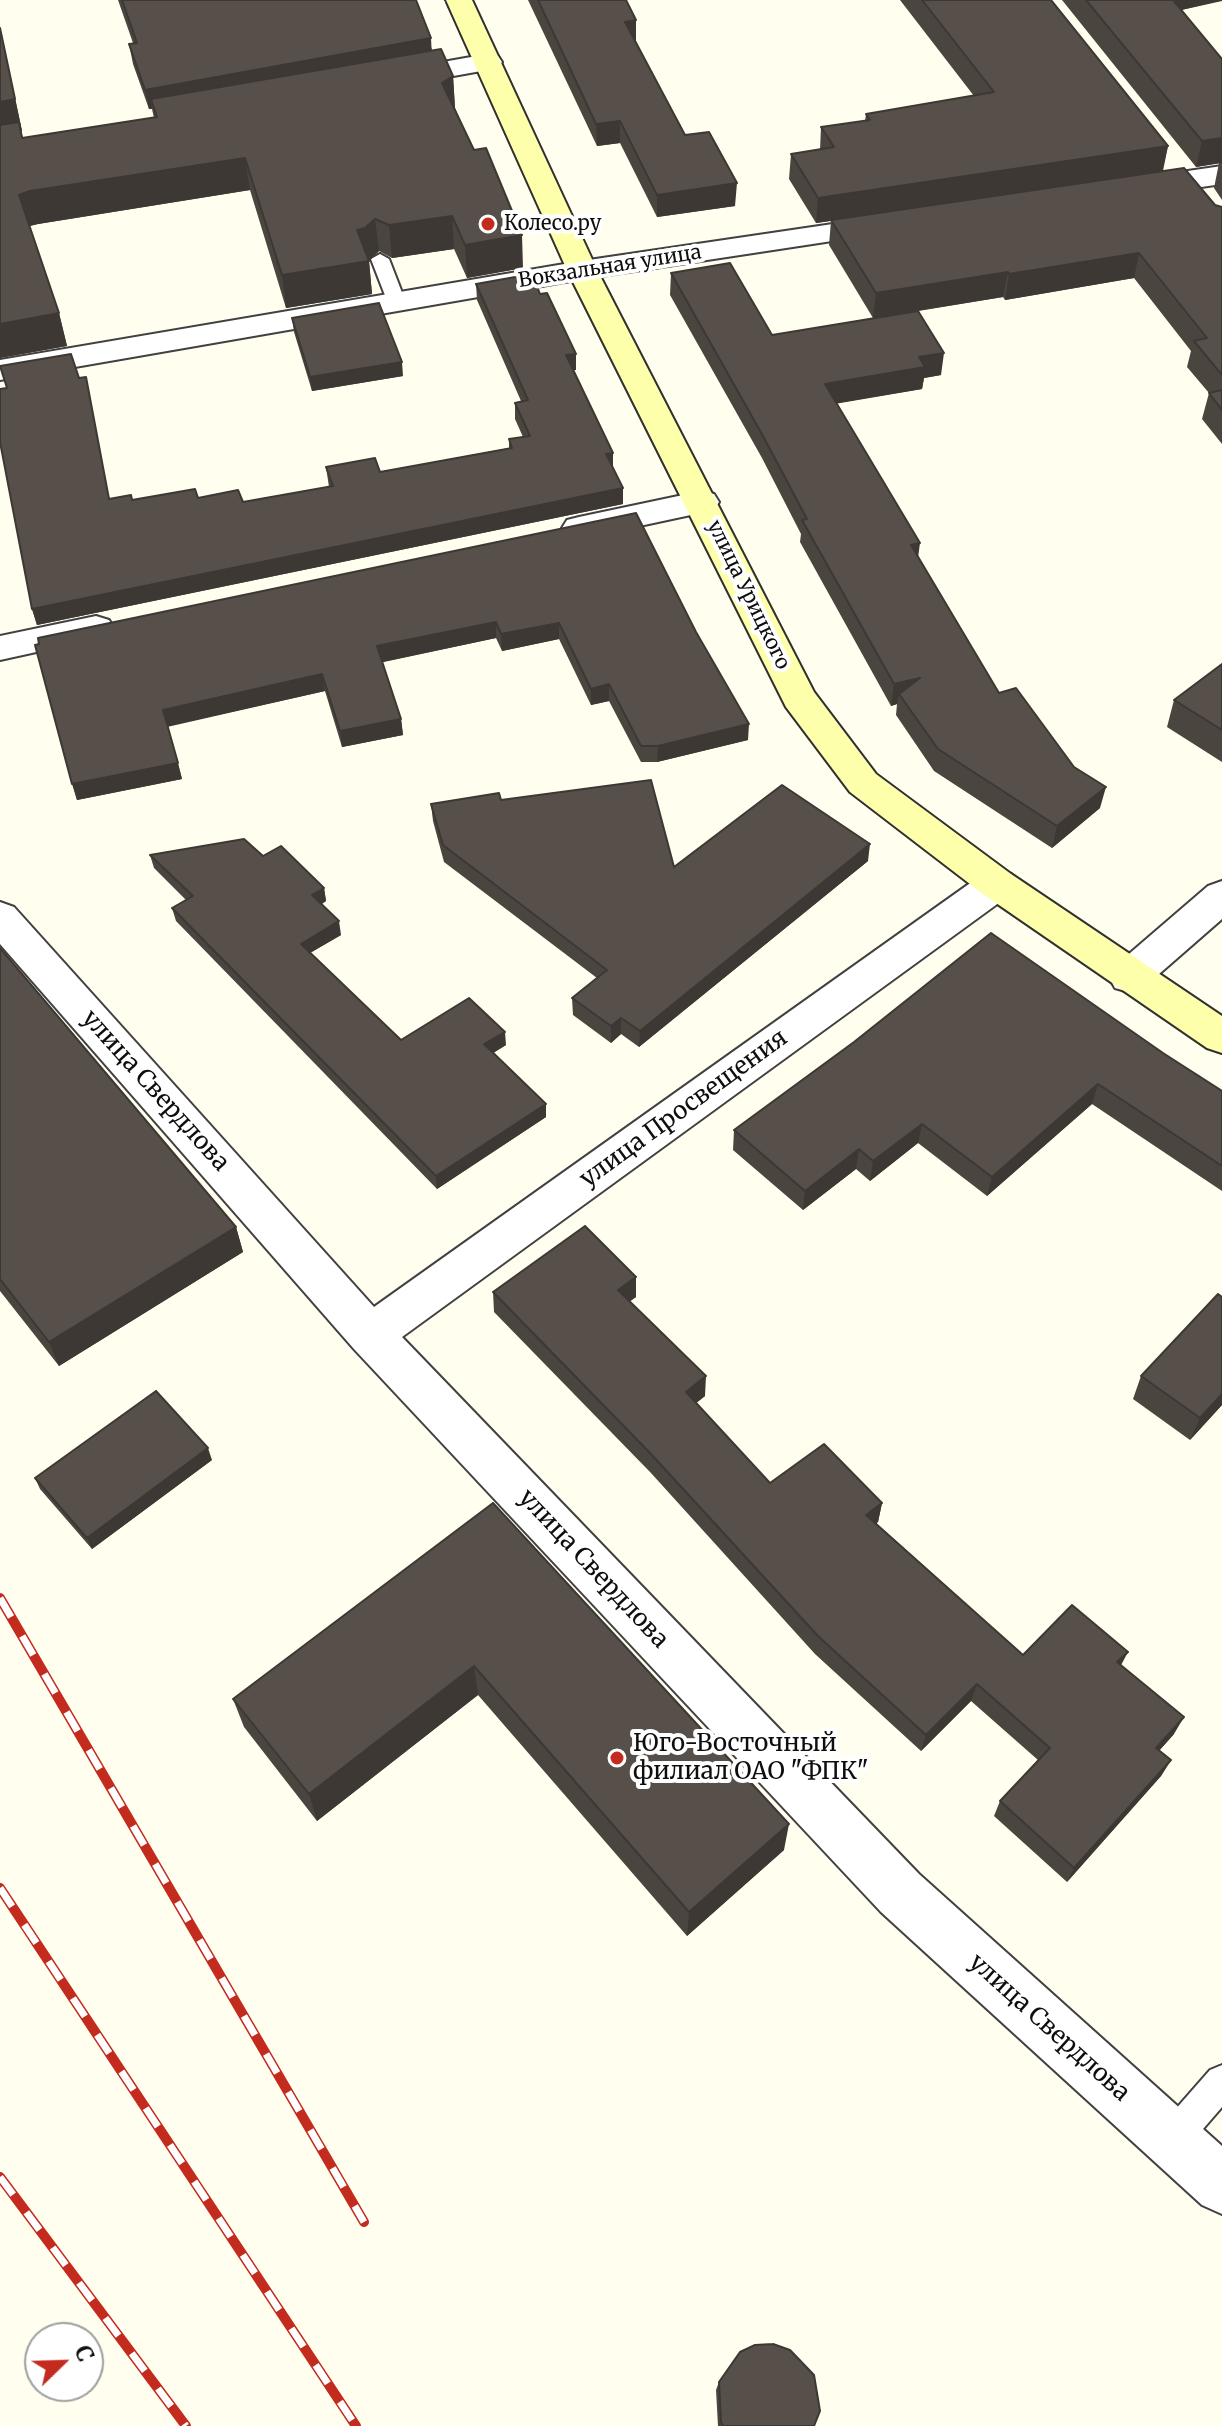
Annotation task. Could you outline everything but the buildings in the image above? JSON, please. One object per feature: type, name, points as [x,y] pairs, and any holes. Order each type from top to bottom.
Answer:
[{"type":"main road","name":"улица Урицкого","points":[[459,0],[582,270],[799,698],[863,783],[997,884],[1129,977],[1222,1037]]},
{"type":"street","points":[[368,83],[488,62]]},
{"type":"street","points":[[1168,156],[1196,191]]},
{"type":"street","points":[[1108,192],[1196,191],[1222,175]]},
{"type":"street","name":"Вокзальная улица","points":[[0,370],[582,270],[920,220]]},
{"type":"street","points":[[551,534],[702,502]]},
{"type":"street","points":[[0,648],[124,623]]},
{"type":"street","name":"улица Просвещения","points":[[370,1335],[997,884]]},
{"type":"street","points":[[1129,977],[1222,896]]},
{"type":"street","name":"улица Свердлова","points":[[0,917],[370,1335],[900,1893],[1222,2185]]},
{"type":"lane","points":[[380,259],[397,303]]},
{"type":"lane","points":[[1172,2139],[1222,2082]]},
{"type":"railway","points":[[0,1598],[364,2222]]},
{"type":"railway","points":[[0,1888],[356,2426]]},
{"type":"railway","points":[[0,2177],[186,2426]]},
{"type":"place","name":"Колесо.ру","points":[[488,224]]},
{"type":"place","name":"Юго-Восточный филиал ОАО \"ФПК\"","points":[[617,1758]]}]
